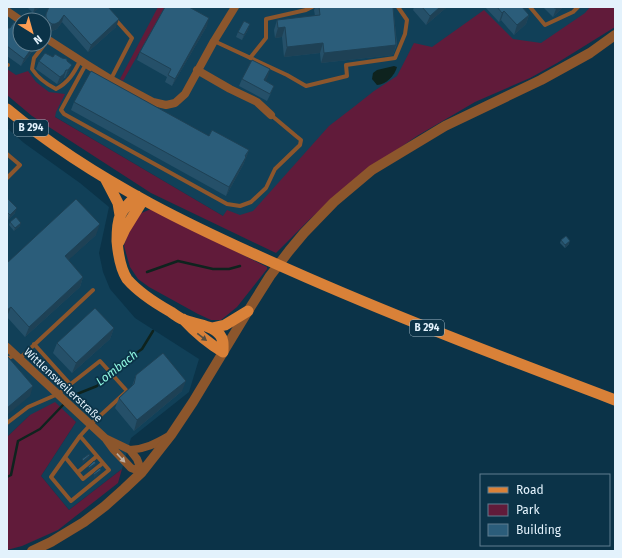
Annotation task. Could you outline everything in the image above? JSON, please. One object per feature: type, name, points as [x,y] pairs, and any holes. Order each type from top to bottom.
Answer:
[{"type":"main road","name":"B 294","points":[[7,109],[55,146],[105,178],[140,198],[242,249],[362,301],[460,341],[615,400]]},
{"type":"main road","points":[[105,178],[118,203],[120,215]]},
{"type":"main road","points":[[140,198],[125,207],[120,215],[117,229],[119,261],[127,278],[141,293],[158,305],[183,319],[212,328],[220,335],[224,342],[223,352],[195,332],[183,319]]},
{"type":"main road","points":[[118,244],[140,198]]},
{"type":"main road","points":[[212,328],[224,325],[248,311]]},
{"type":"street","points":[[52,42],[110,79],[153,102],[166,105],[175,103],[185,94],[197,70],[235,7]]},
{"type":"street","points":[[32,551],[51,542],[84,522],[105,506],[142,472],[171,435],[193,402],[270,276],[304,233],[334,202],[372,170],[445,126],[547,76],[590,53],[615,35]]},
{"type":"street","points":[[197,70],[230,89],[257,102],[271,115]]},
{"type":"street","name":"Wittlensweilerstraße","points":[[7,347],[105,438],[130,450]]},
{"type":"street","points":[[130,450],[146,448],[171,435]]},
{"type":"street","name":"Wittlensweilerstraße","points":[[105,438],[113,450],[131,468],[142,472]]},
{"type":"street","points":[[130,450],[137,459],[142,472]]},
{"type":"lane","points":[[250,58],[266,38],[266,19],[306,10],[312,7]]},
{"type":"lane","points":[[214,41],[287,75],[306,86],[347,76],[346,66],[395,58],[405,34],[407,20],[398,7]]},
{"type":"lane","points":[[530,7],[545,25],[573,12],[578,7]]},
{"type":"lane","points":[[110,79],[132,38],[114,17]]},
{"type":"lane","points":[[38,52],[34,58],[32,69],[36,76],[47,85],[56,89],[63,85],[83,63]]},
{"type":"lane","points":[[83,63],[61,110],[64,114],[227,204],[240,206],[251,202],[266,188],[275,169],[300,144],[301,140],[271,115]]},
{"type":"lane","points":[[7,154],[20,165],[7,178]]},
{"type":"lane","points":[[7,359],[17,357],[34,344],[94,290]]},
{"type":"lane","points":[[34,344],[70,384]]},
{"type":"lane","points":[[7,423],[28,406],[58,394],[100,361],[127,391],[80,436],[51,477],[71,501],[109,470],[80,436]]},
{"type":"lane","points":[[78,472],[97,456]]},
{"type":"lane","points":[[66,457],[89,486]]},
{"type":"lane","points":[[83,479],[103,463]]},
{"type":"shaded area","points":[[7,7],[615,7],[615,15],[335,184],[274,246],[40,108],[7,83]]},
{"type":"shaded area","points":[[394,66],[397,67],[394,73],[390,79],[384,83],[377,85],[372,79],[373,73],[377,70]]},
{"type":"shaded area","points":[[7,128],[24,143],[80,183],[109,207],[99,253],[103,272],[110,289],[135,318],[199,359],[189,392],[131,438],[122,469],[69,510],[41,476],[76,422],[30,415],[7,437]]},
{"type":"green space","points":[[158,7],[165,7],[123,81],[120,79]]},
{"type":"green space","points":[[590,7],[615,7],[615,27],[530,78],[475,102],[417,136],[359,176],[310,219],[276,253],[151,193],[32,116],[7,95],[7,69],[16,75],[28,71],[36,82],[49,92],[65,94],[55,117],[223,216],[227,210],[240,215],[253,211],[329,126],[374,91],[397,76],[414,43],[432,47],[484,10],[513,39],[541,43],[585,13]]},
{"type":"green space","points":[[151,209],[267,267],[237,307],[221,320],[211,320],[149,287],[138,279],[130,267],[124,246],[127,236],[139,214]]},
{"type":"green space","points":[[55,402],[76,422],[41,476],[69,510],[122,469],[118,483],[58,530],[22,546],[7,550],[7,437],[30,415]]},
{"type":"building","points":[[49,7],[108,7],[119,19],[91,45],[64,15],[59,22],[52,24],[52,12],[47,12]]},
{"type":"building","points":[[165,7],[189,7],[209,18],[175,79],[168,75],[171,69],[140,52]]},
{"type":"building","points":[[319,7],[393,7],[396,45],[324,53],[323,43],[287,47],[285,27],[278,28],[277,20],[320,15]]},
{"type":"building","points":[[422,7],[440,7],[430,16]]},
{"type":"building","points":[[497,7],[522,7],[529,15],[517,25],[504,11],[502,13]]},
{"type":"building","points":[[244,21],[250,24],[244,35],[238,32]]},
{"type":"building","points":[[12,25],[12,50],[7,46],[7,28],[10,28]]},
{"type":"building","points":[[15,52],[29,52],[24,59]]},
{"type":"building","points":[[45,53],[53,57],[55,54],[67,59],[67,61],[72,65],[60,77],[39,61]]},
{"type":"building","points":[[252,60],[270,69],[264,80],[274,86],[270,94],[242,79]]},
{"type":"building","points":[[91,71],[209,136],[212,130],[249,150],[229,187],[74,102]]},
{"type":"building","points":[[7,198],[17,208],[10,215],[7,212]]},
{"type":"building","points":[[76,199],[100,224],[65,256],[83,277],[29,327],[11,307],[7,310],[7,263]]},
{"type":"building","points":[[16,217],[21,223],[15,228],[10,222]]},
{"type":"building","points":[[566,236],[570,241],[565,245],[561,240]]},
{"type":"building","points":[[95,308],[114,328],[76,363],[57,343]]},
{"type":"building","points":[[163,353],[186,381],[137,420],[119,398],[134,384],[136,375]]},
{"type":"building","points":[[7,357],[33,386],[7,408]]},
{"type":"building","points":[[89,454],[90,455],[83,461],[82,459]]},
{"type":"building","points":[[94,461],[96,463],[89,468],[88,467]]},
{"type":"building","points":[[100,468],[101,470],[94,475],[93,474]]},
{"type":"waterway","name":"Lombach","points":[[147,272],[178,261],[213,269],[229,269],[240,266]]},
{"type":"waterway","name":"Lombach","points":[[72,396],[97,386],[111,371],[142,349],[153,331]]},
{"type":"waterway","name":"Lombach","points":[[7,477],[11,475],[18,441],[40,429],[63,405]]}]
